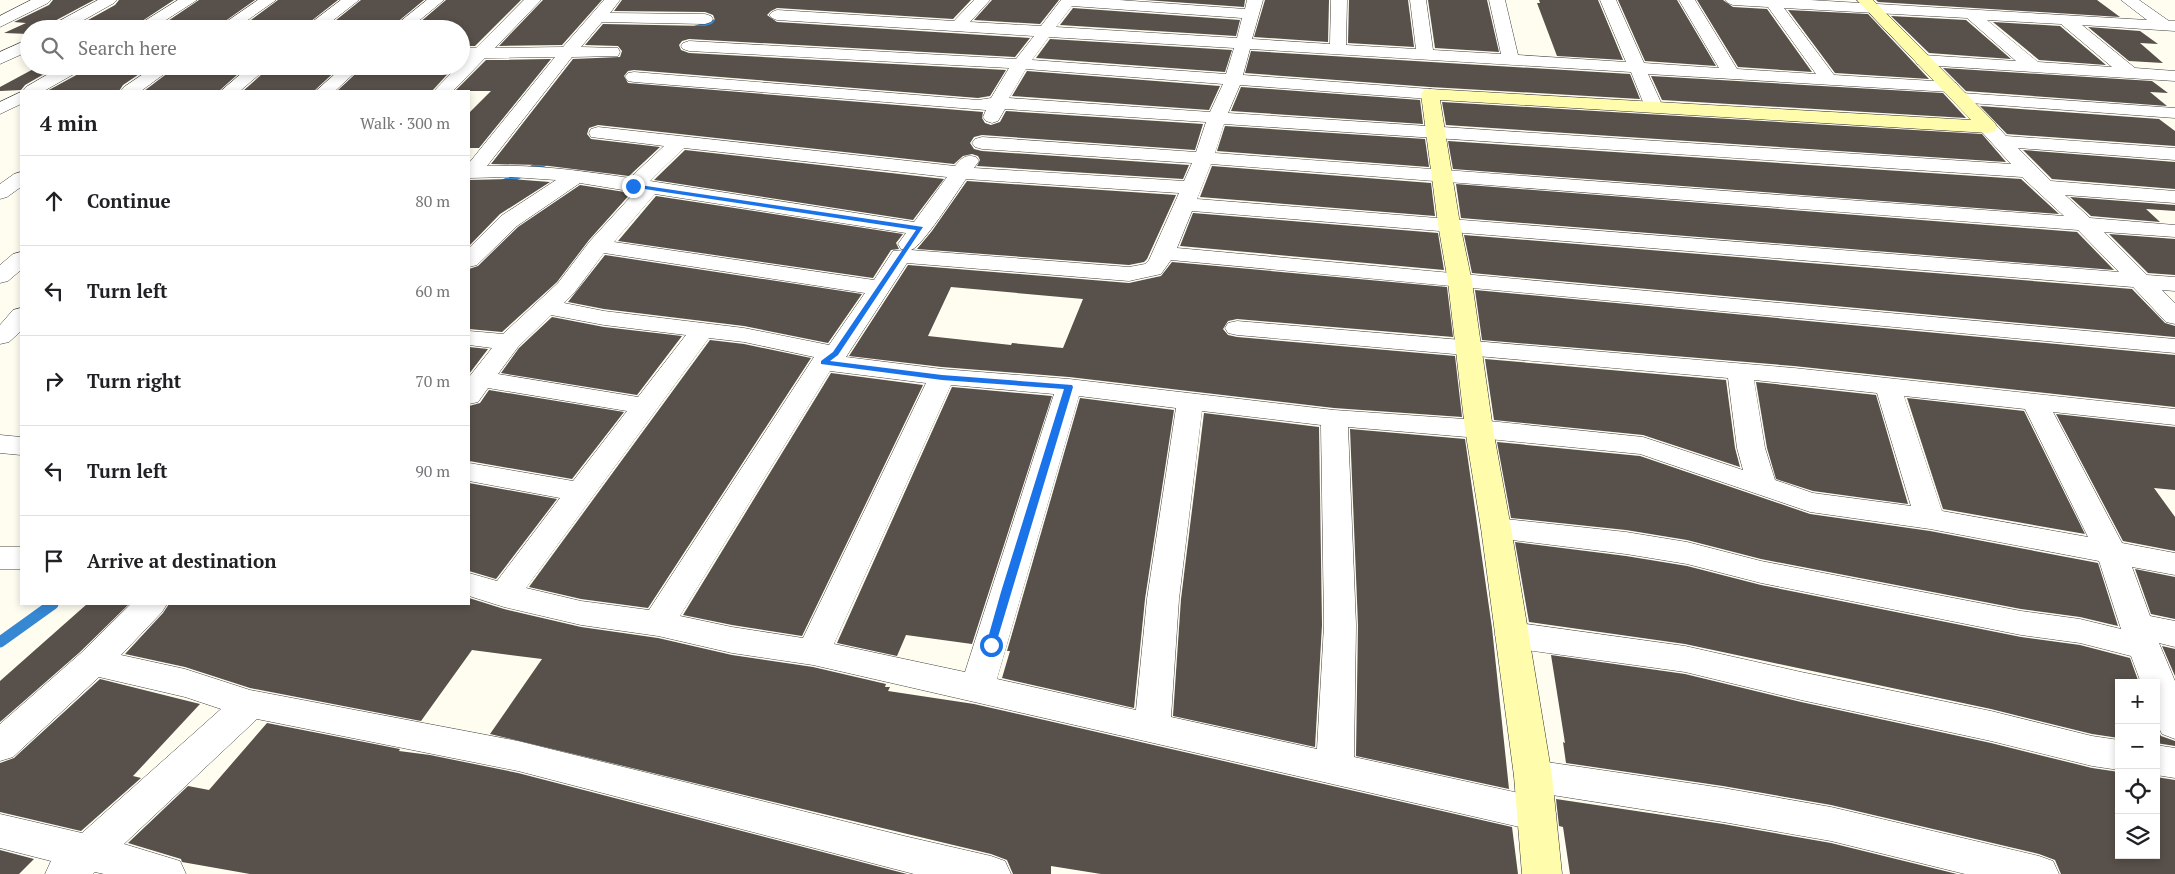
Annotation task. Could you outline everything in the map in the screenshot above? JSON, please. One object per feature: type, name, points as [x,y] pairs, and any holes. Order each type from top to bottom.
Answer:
[{"type":"street","points":[[0,22],[43,0]]},
{"type":"street","points":[[72,20],[109,0]]},
{"type":"street","points":[[155,20],[189,0]]},
{"type":"street","points":[[238,20],[268,0]]},
{"type":"street","points":[[323,20],[351,0]]},
{"type":"street","points":[[411,20],[436,0]]},
{"type":"street","points":[[470,65],[533,0]]},
{"type":"street","points":[[470,172],[612,0]]},
{"type":"street","points":[[959,25],[982,0]]},
{"type":"street","points":[[658,624],[830,358],[881,288],[901,256],[982,143],[997,103],[1022,64],[1069,0],[1254,7],[1233,81],[1217,117],[1204,158],[1159,263],[1153,269],[1129,274],[901,256]]},
{"type":"street","points":[[1338,0],[1338,50]]},
{"type":"street","points":[[1418,0],[1425,55]]},
{"type":"street","points":[[1497,0],[1511,60]]},
{"type":"street","points":[[1608,0],[1654,107]]},
{"type":"street","points":[[1687,0],[1731,73]]},
{"type":"street","points":[[1733,0],[1869,4],[1972,15],[2172,28]]},
{"type":"street","points":[[2128,0],[2172,28]]},
{"type":"street","points":[[1772,2],[1828,78]]},
{"type":"street","points":[[1869,4],[1956,93],[2028,171],[2083,223],[2137,280],[2175,316]]},
{"type":"street","points":[[675,18],[686,6]]},
{"type":"street","points":[[849,56],[892,7]]},
{"type":"street","points":[[777,15],[1828,78],[1956,93],[2175,113]]},
{"type":"street","points":[[1972,15],[2033,67]]},
{"type":"street","points":[[597,17],[705,19]]},
{"type":"street","points":[[2066,20],[2130,73]]},
{"type":"street","points":[[689,46],[1022,64],[1233,81],[1654,107],[1994,134],[2175,154]]},
{"type":"street","points":[[1,58],[20,48]]},
{"type":"street","points":[[470,53],[612,52]]},
{"type":"street","points":[[1,58],[20,58]]},
{"type":"street","points":[[1923,60],[2175,76]]},
{"type":"street","points":[[34,90],[60,75]]},
{"type":"street","points":[[131,90],[154,75]]},
{"type":"street","points":[[231,90],[250,75]]},
{"type":"street","points":[[326,90],[344,75]]},
{"type":"street","points":[[444,90],[459,75]]},
{"type":"street","points":[[634,77],[978,105],[997,103],[2028,171]]},
{"type":"street","points":[[1430,94],[1449,224],[1460,282],[1479,429],[1496,528],[1533,776],[1542,874]]},
{"type":"street","points":[[0,109],[20,98]]},
{"type":"street","points":[[598,133],[1449,224],[2175,284]]},
{"type":"street","points":[[475,387],[509,342],[566,288],[641,187],[680,142]]},
{"type":"street","points":[[982,143],[1442,175],[2175,231]]},
{"type":"street","points":[[470,172],[511,171],[577,176],[920,229]]},
{"type":"street","points":[[0,193],[15,172]]},
{"type":"street","points":[[470,259],[509,221],[577,176]]},
{"type":"street","points":[[2045,187],[2175,198]]},
{"type":"street","points":[[598,246],[881,288]]},
{"type":"street","points":[[1163,253],[1460,282],[2175,346]]},
{"type":"street","points":[[0,276],[20,260]]},
{"type":"street","points":[[546,307],[604,318],[744,335],[830,358],[942,377],[1069,387],[1334,418],[1479,429],[1643,446],[1810,502],[1930,519],[2112,554],[2175,564]]},
{"type":"street","points":[[0,337],[13,326],[20,316]]},
{"type":"street","points":[[1237,328],[1794,376],[2175,417]]},
{"type":"street","points":[[504,595],[644,406],[703,330]]},
{"type":"street","points":[[470,338],[509,342]]},
{"type":"street","points":[[1740,372],[1751,448],[1762,486]]},
{"type":"street","points":[[813,652],[942,377]]},
{"type":"street","points":[[475,387],[644,406]]},
{"type":"street","points":[[977,689],[1069,387]]},
{"type":"street","points":[[1888,387],[1930,519]]},
{"type":"street","points":[[1152,727],[1163,600],[1190,402]]},
{"type":"street","points":[[2035,403],[2112,554],[2140,636],[2175,724]]},
{"type":"street","points":[[1334,418],[1340,625],[1334,769]]},
{"type":"street","points":[[0,444],[20,446]]},
{"type":"street","points":[[470,472],[580,492]]},
{"type":"street","points":[[1496,528],[1626,543],[1687,553],[1761,572],[2021,623],[2080,631],[2140,636],[2175,634]]},
{"type":"street","points":[[0,558],[20,558]]},
{"type":"street","points":[[470,584],[504,595],[581,613],[658,624],[732,640],[813,652],[1536,814]]},
{"type":"street","points":[[0,746],[93,662],[150,605]]},
{"type":"street","points":[[1512,636],[1685,658],[1801,686],[1990,726],[2092,751],[2115,754]]},
{"type":"street","points":[[93,662],[185,683],[250,704],[518,756],[894,852],[989,874]]},
{"type":"street","points":[[77,863],[250,704]]},
{"type":"street","points":[[2160,761],[2175,763]]},
{"type":"street","points":[[1533,776],[1723,805],[1831,824],[2039,874]]},
{"type":"street","points":[[0,831],[77,863],[166,874]]},
{"type":"building","points":[[53,0],[94,0],[56,20],[20,20],[20,22],[14,22],[49,5]]},
{"type":"building","points":[[119,0],[174,0],[144,20],[88,20],[115,5]]},
{"type":"building","points":[[199,0],[255,0],[227,20],[169,20]]},
{"type":"building","points":[[278,0],[338,0],[312,20],[251,20]]},
{"type":"building","points":[[361,0],[424,0],[400,20],[336,20]]},
{"type":"building","points":[[446,0],[521,0],[475,46],[470,46],[470,20],[423,20]]},
{"type":"building","points":[[543,0],[602,0],[562,45],[499,46]]},
{"type":"building","points":[[622,0],[971,0],[953,19],[777,8],[767,15],[777,22],[1030,38],[1015,57],[689,39],[682,41],[679,45],[681,50],[689,53],[1006,70],[990,96],[978,98],[634,70],[628,71],[624,76],[628,83],[983,112],[982,118],[985,123],[991,125],[1000,122],[1006,111],[1203,124],[1195,150],[982,135],[974,137],[970,143],[974,149],[982,151],[1189,165],[1183,179],[977,166],[980,160],[978,156],[972,154],[963,156],[954,164],[598,125],[589,128],[587,134],[591,139],[660,147],[629,176],[541,165],[491,164],[573,59],[620,57],[622,51],[618,46],[585,45],[603,24],[705,26],[712,24],[715,20],[713,15],[705,12],[614,11]]},
{"type":"building","points":[[992,0],[1059,0],[1040,24],[974,20]]},
{"type":"building","points":[[1145,0],[1245,0],[1244,7]]},
{"type":"building","points":[[1265,0],[1329,0],[1328,42],[1254,37]]},
{"type":"building","points":[[1349,0],[1408,0],[1414,47],[1348,43]]},
{"type":"building","points":[[1428,0],[1487,0],[1499,52],[1435,48]]},
{"type":"building","points":[[1539,0],[1598,0],[1623,60],[1557,56],[1537,3],[1540,3]]},
{"type":"building","points":[[1618,0],[1677,0],[1716,66],[1645,61]]},
{"type":"building","points":[[1697,0],[1723,0],[1733,7],[1767,9],[1812,72],[1738,67]]},
{"type":"building","points":[[1876,0],[2097,0],[2120,17],[1878,2]]},
{"type":"building","points":[[1073,8],[1240,20],[1236,36],[1060,25]]},
{"type":"building","points":[[1788,10],[1868,14],[1929,79],[1835,73]]},
{"type":"building","points":[[1891,16],[1966,20],[2011,59],[1929,53]]},
{"type":"building","points":[[1993,22],[2060,26],[2106,65],[2039,60]]},
{"type":"building","points":[[20,26],[20,34],[4,33]]},
{"type":"building","points":[[2088,27],[2140,31],[2158,44],[2140,43],[2163,63],[2129,61]]},
{"type":"building","points":[[1050,39],[1232,50],[1225,72],[1036,58]]},
{"type":"building","points":[[1251,51],[1630,74],[1640,99],[1430,87],[1245,73]]},
{"type":"building","points":[[551,59],[479,148],[470,148],[470,112],[491,91],[456,90],[486,60]]},
{"type":"building","points":[[1943,68],[2152,81],[2168,93],[2150,92],[2167,106],[1966,91]]},
{"type":"building","points":[[1027,71],[1220,86],[1209,110],[1012,96]]},
{"type":"building","points":[[22,75],[42,75],[25,85],[21,90],[0,91],[0,87]]},
{"type":"building","points":[[76,75],[138,75],[123,85],[120,90],[49,90]]},
{"type":"building","points":[[165,75],[237,75],[220,90],[145,90]]},
{"type":"building","points":[[261,75],[331,75],[315,90],[244,90]]},
{"type":"building","points":[[354,75],[447,75],[433,90],[338,90]]},
{"type":"building","points":[[1651,76],[1943,93],[1966,118],[1662,100]]},
{"type":"building","points":[[1241,87],[1420,100],[1423,124],[1231,111]]},
{"type":"building","points":[[1442,102],[1982,134],[2006,162],[1446,125]]},
{"type":"building","points":[[1980,106],[2159,119],[2175,131],[2175,146],[2007,134]]},
{"type":"building","points":[[1225,126],[1425,139],[1429,167],[1217,151]]},
{"type":"building","points":[[1448,141],[2021,179],[2059,214],[1453,169]]},
{"type":"building","points":[[685,150],[944,179],[913,220],[654,180]]},
{"type":"building","points":[[2023,150],[2175,162],[2175,189],[2052,179]]},
{"type":"building","points":[[1212,166],[1431,183],[1435,216],[1200,197]]},
{"type":"building","points":[[511,179],[550,182],[500,214],[470,245],[470,180]]},
{"type":"building","points":[[967,181],[1176,195],[1144,262],[1129,265],[917,249]]},
{"type":"building","points":[[1456,184],[2077,232],[2114,270],[1461,218]]},
{"type":"building","points":[[580,185],[631,193],[589,240],[557,282],[502,332],[470,329],[470,269],[478,266],[518,227]]},
{"type":"building","points":[[656,196],[903,234],[896,243],[899,249],[891,250],[873,278],[618,241]]},
{"type":"building","points":[[2070,197],[2175,205],[2175,211],[2146,209],[2160,222],[2091,216]]},
{"type":"building","points":[[1193,213],[1438,233],[1444,270],[1180,246]]},
{"type":"building","points":[[2109,234],[2175,239],[2175,275],[2148,273]]},
{"type":"building","points":[[1464,235],[2132,289],[2165,323],[2175,326],[2175,337],[1472,273]]},
{"type":"building","points":[[605,255],[862,294],[828,343],[744,326],[604,309],[568,302]]},
{"type":"building","points":[[1172,262],[1447,287],[1453,337],[1237,319],[1228,321],[1223,329],[1228,335],[1237,337],[1455,356],[1462,417],[1334,408],[1069,377],[942,367],[849,356],[908,265],[1129,283],[1161,276]],"holes":[[[951,287],[1083,299],[1063,348],[1012,343],[1011,345],[928,336]]]},
{"type":"building","points":[[1475,290],[2175,355],[2175,407],[1794,366],[1482,340]]},
{"type":"building","points":[[552,317],[604,327],[682,336],[637,395],[501,373],[519,348]]},
{"type":"building","points":[[710,340],[744,344],[811,358],[648,608],[581,599],[529,587]]},
{"type":"building","points":[[470,347],[488,349],[470,373]]},
{"type":"building","points":[[1485,359],[1726,380],[1735,448],[1740,467],[1643,435],[1494,420]]},
{"type":"building","points":[[831,373],[923,385],[802,636],[683,615]]},
{"type":"building","points":[[1756,382],[1876,395],[1908,504],[1813,491],[1776,479],[1767,448]]},
{"type":"building","points":[[952,387],[1052,396],[972,644],[906,635],[897,656],[837,643]]},
{"type":"building","points":[[489,390],[624,412],[572,479],[470,461],[470,406],[480,403]]},
{"type":"building","points":[[1080,398],[1174,410],[1145,599],[1134,708],[1002,678],[1010,651],[1007,651]]},
{"type":"building","points":[[1907,398],[2024,411],[2085,534],[1943,509]]},
{"type":"building","points":[[1204,413],[1319,427],[1322,625],[1315,747],[1173,716],[1181,599]]},
{"type":"building","points":[[2056,414],[2175,427],[2175,490],[2154,488],[2175,517],[2175,551],[2123,541]]},
{"type":"building","points":[[1350,429],[1465,439],[1492,628],[1509,789],[1356,756],[1358,625]]},
{"type":"building","points":[[1497,442],[1640,456],[1810,514],[1930,531],[2098,563],[2118,626],[2080,617],[2021,609],[1761,559],[1687,540],[1626,530],[1511,518]]},
{"type":"building","points":[[470,483],[557,499],[496,579],[470,571]]},
{"type":"building","points":[[1515,542],[1687,566],[1761,585],[2021,637],[2080,645],[2130,658],[2138,679],[2115,679],[2115,737],[2092,734],[1991,709],[1685,644],[1529,622]]},
{"type":"building","points":[[2135,569],[2175,577],[2175,619],[2151,614]]},
{"type":"building","points":[[470,598],[504,609],[581,627],[658,638],[732,655],[813,667],[886,684],[885,687],[890,687],[888,691],[974,704],[1512,827],[1518,874],[1101,874],[1051,866],[1051,874],[1013,874],[1007,860],[991,854],[490,734],[542,659],[472,650],[421,721],[250,688],[185,667],[125,654],[168,605],[470,605]]},
{"type":"building","points":[[86,605],[128,605],[80,652],[0,722],[0,681]]},
{"type":"building","points":[[2162,646],[2175,649],[2175,676]]},
{"type":"building","points":[[1551,655],[1685,674],[1801,702],[1991,743],[2092,768],[2115,771],[2115,859],[2160,859],[2160,778],[2175,780],[2175,874],[2061,874],[2055,860],[2039,854],[1831,805],[1723,786],[1566,763],[1563,742],[1565,743]]},
{"type":"building","points":[[100,679],[200,704],[133,776],[141,778],[81,831],[0,812],[0,763],[14,758]]},
{"type":"building","points":[[267,723],[400,749],[399,751],[430,755],[518,773],[907,874],[250,874],[182,862],[181,859],[128,843],[188,786],[209,790]]},
{"type":"building","points":[[2160,734],[2175,741],[2175,746],[2160,744]]},
{"type":"building","points":[[1556,799],[1723,824],[1831,843],[1957,874],[1570,874],[1563,827],[1559,826]]},
{"type":"building","points":[[0,850],[34,859],[19,874],[0,874]]},
{"type":"waterway","points":[[693,29],[724,19]]},
{"type":"waterway","points":[[499,185],[550,160]]},
{"type":"waterway","points":[[0,642],[52,605]]},
{"type":"route","points":[[633,186],[920,229],[836,354],[823,362],[942,377],[1069,387],[1005,592],[991,645]]}]
